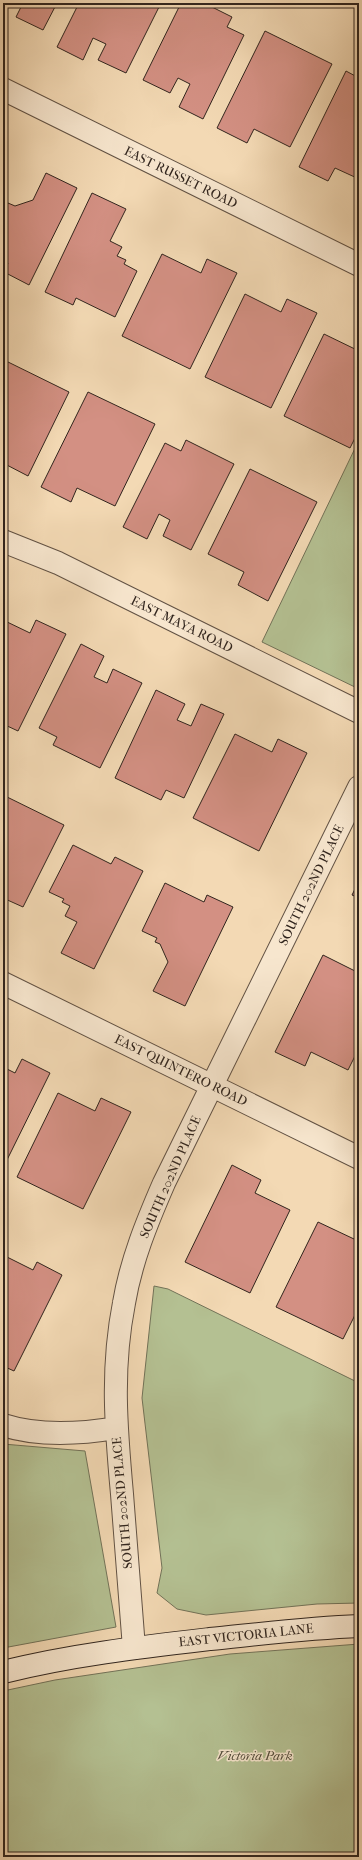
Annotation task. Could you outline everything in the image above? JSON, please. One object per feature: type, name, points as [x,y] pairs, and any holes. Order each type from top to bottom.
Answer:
[{"type":"street","name":"EAST RUSSET ROAD","points":[[3,89],[359,265]]},
{"type":"street","name":"EAST MAYA ROAD","points":[[3,541],[58,563],[359,712]]},
{"type":"street","name":"SOUTH 202ND PLACE","points":[[134,1648],[116,1428],[115,1386],[118,1344],[124,1303],[134,1262],[147,1222],[164,1183],[359,787]]},
{"type":"street","name":"EAST QUINTERO ROAD","points":[[3,983],[359,1158]]},
{"type":"street","points":[[3,1425],[39,1432],[71,1432],[116,1428]]},
{"type":"street","name":"EAST VICTORIA LANE","points":[[3,1672],[42,1663],[134,1648],[316,1628],[359,1626]]},
{"type":"green space","points":[[359,440],[359,689],[262,642]]},
{"type":"green space","points":[[154,1286],[168,1289],[359,1383],[359,1603],[317,1604],[206,1615],[177,1609],[157,1593],[162,1568],[142,1398]]},
{"type":"green space","points":[[3,1444],[85,1451],[116,1627],[3,1648]]},
{"type":"green space","name":"Victoria Park","points":[[359,1644],[359,1857],[3,1857],[3,1691],[55,1680],[230,1654]]},
{"type":"building","points":[[23,3],[57,3],[43,30],[16,17]]},
{"type":"building","points":[[79,3],[161,3],[126,73],[98,60],[106,44],[93,38],[83,60],[57,47]]},
{"type":"building","points":[[181,3],[204,3],[232,17],[227,27],[244,35],[203,119],[179,107],[190,84],[178,78],[170,93],[143,80]]},
{"type":"building","points":[[265,31],[332,64],[290,147],[254,129],[247,143],[217,128]]},
{"type":"building","points":[[346,71],[359,78],[359,179],[335,168],[328,181],[299,167]]},
{"type":"building","points":[[46,173],[77,188],[29,285],[4,272],[8,263],[3,261],[3,204],[7,206],[8,203],[15,206],[33,200]]},
{"type":"building","points":[[92,193],[126,209],[110,241],[122,247],[117,256],[126,260],[124,264],[137,271],[115,317],[76,298],[73,305],[45,292]]},
{"type":"building","points":[[162,254],[201,273],[207,259],[237,273],[190,369],[122,336]]},
{"type":"building","points":[[245,294],[281,312],[287,299],[317,313],[271,408],[205,377]]},
{"type":"building","points":[[324,334],[359,351],[359,430],[350,448],[284,416]]},
{"type":"building","points":[[4,360],[69,392],[28,476],[3,463]]},
{"type":"building","points":[[88,392],[155,424],[115,506],[77,488],[71,502],[41,487]]},
{"type":"building","points":[[186,440],[234,464],[191,550],[163,536],[170,520],[159,514],[147,539],[123,527],[165,443],[181,451]]},
{"type":"building","points":[[250,469],[317,502],[268,601],[238,585],[244,572],[208,554]]},
{"type":"building","points":[[3,620],[30,633],[36,620],[66,634],[18,731],[3,724]]},
{"type":"building","points":[[81,644],[104,656],[94,677],[107,683],[113,669],[142,683],[100,768],[53,745],[57,737],[39,728]]},
{"type":"building","points":[[156,690],[185,704],[177,720],[191,726],[201,704],[224,714],[184,798],[166,790],[161,800],[115,778]]},
{"type":"building","points":[[235,734],[272,752],[278,739],[307,753],[259,851],[193,818]]},
{"type":"building","points":[[3,795],[64,825],[23,907],[3,898]]},
{"type":"building","points":[[73,845],[111,864],[115,857],[143,871],[94,969],[61,953],[77,922],[65,916],[70,906],[62,902],[64,899],[49,892]]},
{"type":"building","points":[[359,881],[359,898],[352,895]]},
{"type":"building","points":[[165,883],[204,902],[207,895],[233,907],[185,1006],[153,991],[168,962],[160,944],[155,942],[157,938],[142,931]]},
{"type":"building","points":[[323,955],[359,973],[359,1048],[348,1070],[311,1052],[305,1066],[275,1052]]},
{"type":"building","points":[[22,1059],[50,1073],[3,1168],[3,1067],[15,1073]]},
{"type":"building","points":[[58,1093],[95,1111],[101,1098],[131,1112],[83,1209],[17,1177]]},
{"type":"building","points":[[232,1165],[261,1180],[255,1193],[290,1210],[250,1293],[185,1262]]},
{"type":"building","points":[[318,1222],[354,1239],[359,1230],[359,1307],[343,1339],[276,1307]]},
{"type":"building","points":[[3,1255],[33,1270],[37,1262],[62,1275],[14,1371],[3,1366]]}]
